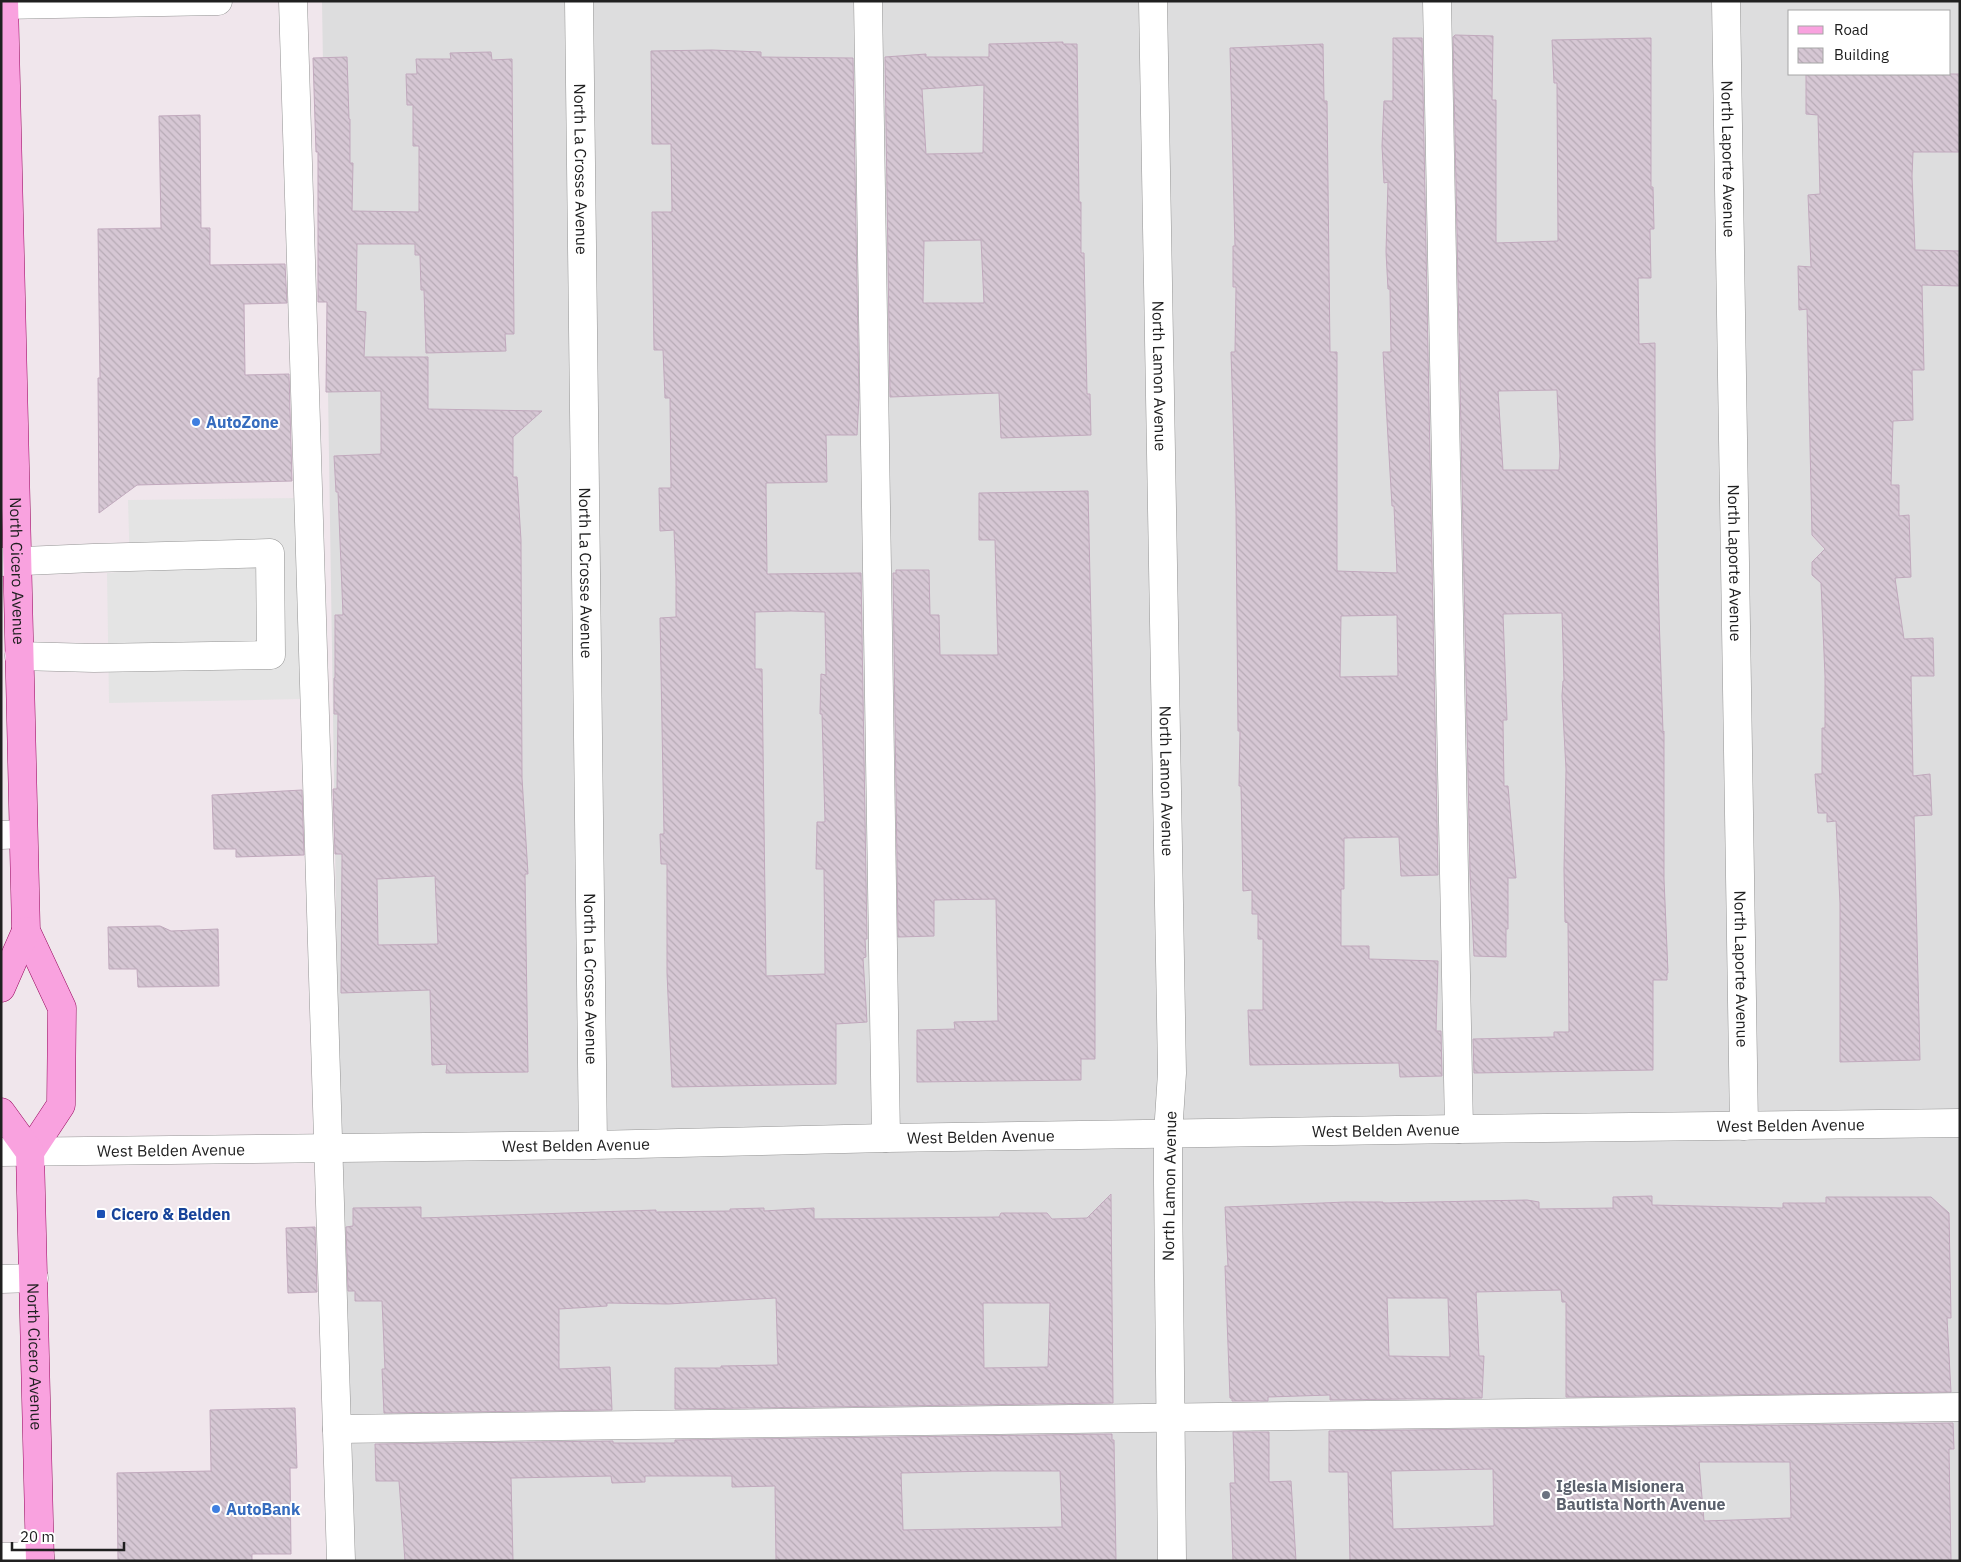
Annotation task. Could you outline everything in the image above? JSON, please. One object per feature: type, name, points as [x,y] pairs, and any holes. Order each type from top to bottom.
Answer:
[{"type":"main road","name":"North Cicero Avenue","points":[[3,4],[9,562],[19,656],[12,834],[26,930],[62,1008],[61,1105],[30,1152],[40,1559]]},
{"type":"main road","name":"North Cicero Avenue","points":[[1,988],[26,930]]},
{"type":"main road","points":[[1,1112],[30,1152]]},
{"type":"street","points":[[3,4],[218,1]]},
{"type":"street","points":[[292,1],[341,1561]]},
{"type":"street","name":"North La Crosse Avenue","points":[[579,1],[593,1145]]},
{"type":"street","points":[[868,1],[886,1138]]},
{"type":"street","name":"North Lamon Avenue","points":[[1153,1],[1172,1073],[1168,1134],[1169,1417],[1172,1561]]},
{"type":"street","points":[[1436,1],[1459,1128]]},
{"type":"street","name":"North Laporte Avenue","points":[[1726,1],[1744,1126]]},
{"type":"street","points":[[9,562],[103,557],[270,553],[272,655],[94,658],[19,656]]},
{"type":"street","name":"West Belden Avenue","points":[[1,1152],[593,1145],[1459,1128],[1960,1123]]},
{"type":"street","points":[[1,1279],[34,1278]]},
{"type":"street","points":[[337,1429],[1960,1407]]},
{"type":"street","points":[[1,1557],[40,1559]]},
{"type":"shaded area","points":[[322,1],[1960,1],[1960,1561],[346,1561]]},
{"type":"shaded area","points":[[299,498],[301,699],[109,703],[107,573],[130,571],[128,500]]},
{"type":"building","points":[[1455,35],[1493,36],[1492,100],[1496,100],[1496,243],[1558,241],[1557,83],[1554,83],[1552,40],[1651,38],[1651,187],[1653,187],[1654,229],[1650,229],[1651,278],[1638,278],[1639,344],[1655,343],[1655,452],[1664,731],[1664,879],[1668,973],[1667,980],[1653,980],[1653,1070],[1474,1073],[1473,1039],[1554,1037],[1554,1032],[1569,1032],[1568,923],[1565,922],[1564,870],[1566,769],[1562,696],[1564,681],[1562,613],[1503,614],[1507,720],[1503,720],[1504,786],[1508,786],[1516,878],[1508,878],[1506,957],[1474,956],[1470,874],[1453,37]],"holes":[[[1557,390],[1559,470],[1503,470],[1498,391]]]},
{"type":"building","points":[[1393,38],[1422,38],[1438,875],[1401,876],[1399,837],[1344,838],[1344,889],[1341,889],[1341,946],[1369,946],[1369,959],[1438,961],[1436,1031],[1441,1031],[1442,1076],[1400,1077],[1399,1063],[1250,1065],[1248,1010],[1263,1010],[1263,939],[1258,939],[1258,914],[1252,914],[1252,890],[1243,891],[1241,786],[1239,786],[1240,731],[1238,731],[1236,509],[1231,352],[1235,352],[1236,287],[1233,287],[1233,246],[1235,246],[1230,48],[1323,44],[1324,101],[1327,101],[1330,352],[1337,352],[1337,571],[1397,573],[1383,352],[1391,352],[1390,289],[1388,289],[1386,252],[1388,182],[1384,183],[1382,146],[1384,101],[1393,101]],"holes":[[[1397,615],[1398,676],[1340,677],[1341,616]]]},
{"type":"building","points":[[1063,42],[1063,44],[1077,44],[1079,202],[1081,202],[1081,253],[1084,253],[1087,394],[1090,394],[1091,435],[1001,438],[999,393],[890,397],[885,57],[926,54],[926,57],[989,57],[989,44]],"holes":[[[984,85],[983,153],[926,154],[922,89]],[[981,240],[984,303],[923,303],[924,241]]]},
{"type":"building","points":[[712,50],[761,52],[761,57],[853,58],[859,397],[857,435],[826,435],[827,482],[766,483],[767,574],[861,573],[867,939],[865,939],[866,957],[863,958],[867,1022],[836,1024],[836,1084],[672,1087],[667,973],[667,864],[661,864],[660,834],[664,834],[660,618],[676,617],[676,579],[674,530],[660,531],[659,488],[671,488],[670,398],[665,398],[663,350],[654,350],[652,212],[672,212],[671,144],[652,144],[651,51]],"holes":[[[755,612],[825,612],[826,675],[821,674],[820,714],[822,714],[825,822],[817,822],[816,869],[824,869],[825,974],[766,976],[762,669],[755,669]]]},
{"type":"building","points":[[491,52],[492,60],[512,59],[514,334],[505,334],[506,351],[426,353],[424,290],[421,290],[420,255],[415,255],[415,244],[357,244],[356,311],[366,312],[364,357],[428,357],[428,409],[542,411],[513,437],[513,477],[517,477],[521,540],[522,778],[528,874],[525,874],[528,1072],[446,1073],[447,1064],[432,1065],[430,990],[341,993],[342,854],[335,854],[333,789],[337,789],[338,714],[334,714],[335,615],[343,615],[338,492],[336,492],[334,456],[381,454],[381,391],[326,392],[327,302],[318,302],[318,152],[316,152],[313,58],[347,57],[350,163],[353,163],[352,211],[419,212],[419,146],[413,146],[413,105],[407,105],[406,74],[417,74],[416,59],[451,59],[450,53]],"holes":[[[435,876],[438,944],[378,945],[377,879]]]},
{"type":"building","points":[[1960,74],[1960,152],[1913,152],[1912,176],[1915,250],[1960,251],[1960,286],[1922,285],[1924,370],[1912,370],[1913,420],[1893,421],[1891,485],[1899,485],[1899,516],[1909,515],[1911,577],[1895,578],[1904,639],[1933,638],[1934,676],[1911,676],[1913,776],[1930,774],[1932,815],[1914,816],[1920,1060],[1840,1062],[1840,903],[1836,821],[1827,822],[1827,813],[1818,813],[1815,774],[1822,774],[1822,728],[1825,728],[1825,676],[1821,583],[1812,575],[1812,562],[1825,549],[1812,535],[1807,309],[1799,310],[1798,266],[1811,267],[1808,195],[1820,194],[1818,115],[1806,114],[1806,75]]},
{"type":"building","points":[[200,115],[201,228],[210,228],[210,265],[285,264],[287,303],[244,304],[245,375],[289,374],[292,481],[137,485],[99,513],[98,229],[161,228],[159,116]]},
{"type":"building","points":[[1088,491],[1095,794],[1095,1059],[1081,1059],[1081,1080],[917,1082],[917,1030],[955,1029],[954,1022],[998,1021],[996,899],[934,900],[934,936],[898,937],[893,573],[896,573],[896,570],[929,570],[930,615],[939,615],[940,655],[998,655],[995,540],[979,540],[979,493]]},
{"type":"building","points":[[302,790],[304,855],[236,857],[236,849],[214,849],[212,795]]},
{"type":"building","points":[[160,926],[171,931],[218,929],[219,986],[138,987],[137,969],[109,969],[108,927]]},
{"type":"building","points":[[1111,1194],[1113,1403],[675,1409],[675,1368],[778,1365],[776,1298],[668,1304],[607,1303],[607,1306],[559,1309],[559,1369],[610,1367],[612,1410],[384,1413],[382,1369],[385,1369],[382,1301],[355,1301],[355,1291],[348,1291],[346,1227],[353,1226],[353,1208],[421,1207],[421,1218],[656,1210],[656,1212],[730,1211],[730,1209],[764,1208],[764,1211],[814,1208],[814,1219],[999,1217],[1001,1213],[1047,1213],[1052,1219],[1087,1218]],"holes":[[[983,1303],[1050,1303],[1048,1367],[984,1368]]]},
{"type":"building","points":[[1652,1196],[1652,1205],[1783,1208],[1783,1203],[1826,1203],[1826,1197],[1931,1197],[1949,1213],[1951,1318],[1947,1318],[1951,1392],[1566,1397],[1566,1302],[1562,1302],[1561,1290],[1476,1292],[1479,1356],[1484,1356],[1482,1398],[1330,1400],[1330,1395],[1268,1397],[1268,1401],[1232,1401],[1232,1398],[1230,1398],[1225,1266],[1228,1266],[1225,1207],[1346,1202],[1527,1200],[1539,1202],[1539,1209],[1613,1208],[1613,1197]],"holes":[[[1387,1298],[1448,1298],[1450,1357],[1389,1356]]]},
{"type":"building","points":[[315,1227],[317,1292],[288,1293],[286,1228]]},
{"type":"building","points":[[295,1408],[297,1468],[290,1468],[291,1554],[252,1554],[252,1561],[118,1561],[117,1473],[211,1471],[210,1410]]},
{"type":"building","points":[[1953,1423],[1954,1449],[1949,1449],[1951,1561],[1350,1561],[1348,1472],[1329,1472],[1329,1431]],"holes":[[[1699,1462],[1790,1462],[1791,1518],[1704,1521]],[[1493,1469],[1494,1526],[1393,1529],[1391,1471]]]},
{"type":"building","points":[[1233,1432],[1269,1432],[1269,1482],[1291,1481],[1296,1561],[1233,1561],[1230,1483],[1235,1483]]},
{"type":"building","points":[[1112,1434],[1112,1440],[1114,1440],[1116,1561],[776,1561],[775,1486],[732,1487],[732,1476],[645,1476],[645,1482],[612,1483],[611,1476],[511,1478],[513,1561],[405,1561],[399,1481],[376,1481],[375,1444],[613,1441],[613,1443],[675,1443],[675,1440]],"holes":[[[1060,1471],[1062,1527],[903,1530],[901,1473]]]},
{"type":"place","name":"AutoZone","points":[[196,422]]},
{"type":"place","name":"Cicero & Belden","points":[[101,1214]]},
{"type":"place","name":"Iglesia Misionera Bautista North Avenue","points":[[1546,1495]]},
{"type":"place","name":"AutoBank","points":[[216,1509]]}]
